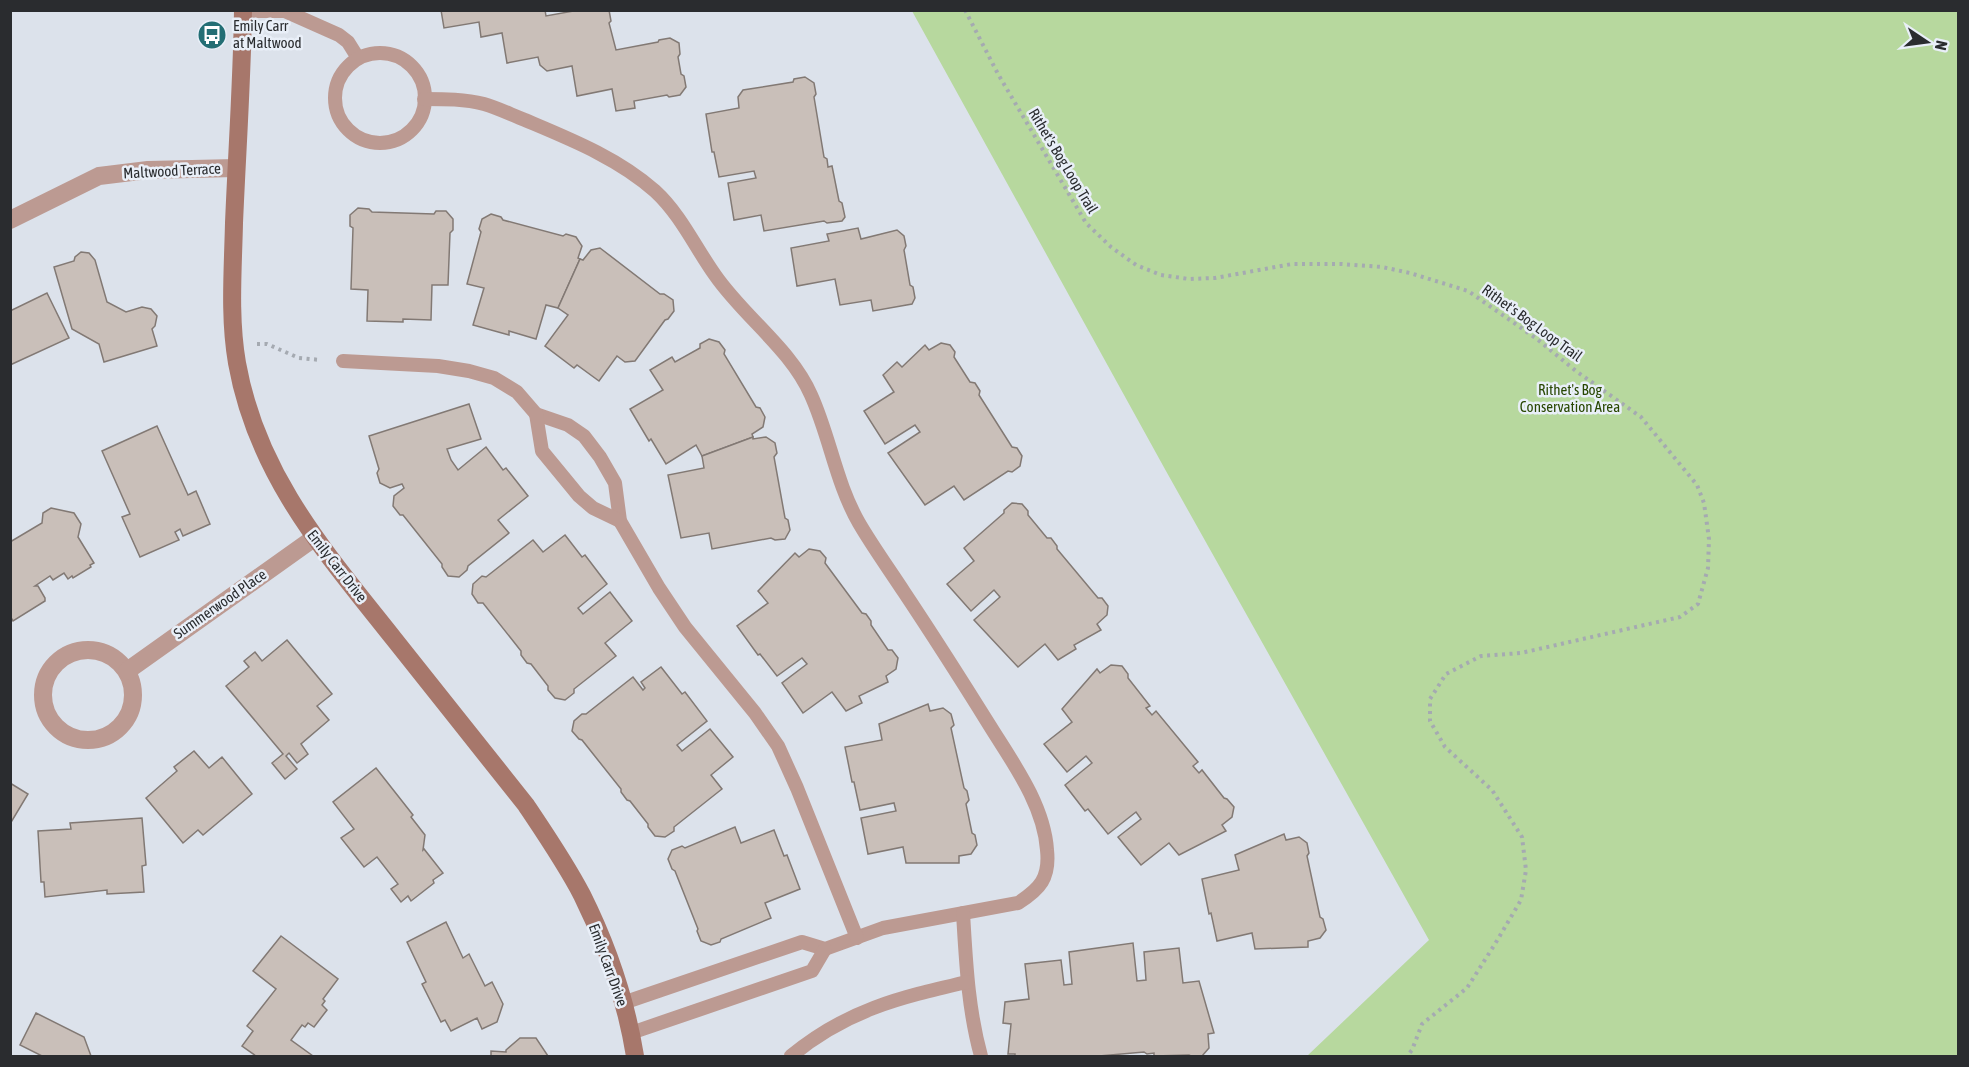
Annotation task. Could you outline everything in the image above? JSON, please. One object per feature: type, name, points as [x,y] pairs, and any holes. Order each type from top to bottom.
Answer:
[{"type":"street","name":"Emily Carr Drive","points":[[243,10],[232,314],[237,363],[261,444],[277,478],[314,538],[526,805],[556,849],[582,895],[600,937],[623,1003],[635,1056]]},
{"type":"street","name":"Maltwood Terrace","points":[[10,220],[99,177],[148,170],[236,168]]},
{"type":"street","name":"Summerwood Place","points":[[127,670],[314,538]]},
{"type":"street","points":[[93,649],[112,656],[127,670],[133,690],[131,710],[120,727],[103,738],[83,741],[64,734],[49,720],[43,700],[45,680],[56,663],[73,652],[93,649]]},
{"type":"lane","points":[[243,10],[285,11],[339,35],[348,42],[358,58]]},
{"type":"lane","points":[[373,53],[388,54],[403,59],[415,69],[422,83],[424,99],[421,116],[411,130],[397,139],[381,143],[364,140],[349,131],[339,118],[335,101],[336,84],[345,69],[358,58],[373,53]]},
{"type":"lane","points":[[424,99],[456,99],[486,104],[578,142],[620,166],[655,191],[688,229],[715,276],[797,371],[810,392],[819,412],[842,487],[859,523],[951,663],[1021,776],[1040,816],[1047,849],[1047,870],[1042,884],[1018,903],[883,928],[825,949],[802,942],[623,1003]]},
{"type":"lane","points":[[343,362],[438,366],[494,378],[517,392],[536,414],[568,425],[584,436],[615,483],[620,521],[659,588],[685,627],[755,713],[778,747],[797,788],[857,938]]},
{"type":"lane","points":[[536,414],[542,451],[579,496],[593,508],[620,521]]},
{"type":"lane","points":[[963,913],[967,982],[973,1026],[981,1056]]},
{"type":"lane","points":[[631,1033],[812,971],[825,949]]},
{"type":"lane","points":[[791,1056],[822,1033],[873,1007],[967,982]]},
{"type":"path","name":"Rithet's Bog Loop Trail","points":[[965,10],[998,74],[1086,223],[1111,247],[1136,265],[1161,275],[1189,279],[1215,278],[1292,264],[1382,267],[1468,291],[1537,339],[1576,371],[1641,417],[1697,485],[1704,503],[1709,539],[1708,568],[1698,604],[1680,616],[1521,653],[1481,656],[1446,674],[1430,699],[1430,721],[1445,747],[1492,790],[1522,837],[1526,870],[1521,900],[1467,988],[1422,1024],[1412,1050],[1407,1056]]},
{"type":"path","points":[[235,345],[267,344],[299,358],[343,362]]},
{"type":"green space","name":"Rithet's Bog Conservation Area","points":[[912,11],[1958,11],[1958,1056],[1307,1056],[1429,940]]},
{"type":"building","points":[[441,10],[545,10],[546,16],[579,10],[609,10],[611,21],[609,23],[616,50],[670,38],[679,43],[678,57],[686,87],[680,95],[634,101],[635,108],[616,111],[612,89],[577,96],[572,66],[547,71],[540,65],[538,57],[507,63],[502,33],[481,37],[479,22],[444,28]]},
{"type":"building","points":[[805,77],[814,83],[816,94],[814,97],[824,157],[827,159],[828,167],[832,166],[839,201],[842,203],[845,217],[842,221],[827,223],[824,221],[764,231],[761,215],[734,220],[728,183],[756,178],[754,171],[719,177],[714,152],[712,152],[706,114],[739,108],[738,97],[743,90],[793,82],[794,79]]},
{"type":"building","points":[[358,208],[369,209],[372,212],[434,214],[436,211],[446,211],[453,219],[453,230],[450,233],[448,285],[432,285],[431,320],[367,321],[368,290],[351,289],[353,228],[350,226],[350,215]]},
{"type":"building","points":[[491,214],[503,220],[563,236],[566,234],[576,237],[582,246],[578,258],[580,259],[558,308],[546,305],[536,339],[509,331],[509,335],[473,325],[484,288],[467,284],[481,232],[479,229],[482,219]]},
{"type":"building","points":[[858,228],[861,239],[897,230],[904,236],[910,285],[913,287],[915,298],[912,304],[873,311],[871,300],[840,305],[835,279],[797,286],[791,248],[829,241],[827,234]]},
{"type":"building","points":[[600,248],[660,294],[673,300],[674,311],[635,361],[625,362],[617,356],[599,381],[577,365],[574,368],[545,346],[568,315],[558,308],[580,259],[583,260],[591,250]]},
{"type":"building","points":[[81,252],[89,253],[95,260],[107,302],[126,312],[142,307],[151,309],[157,316],[152,329],[157,346],[104,362],[99,344],[72,329],[54,267],[74,261]]},
{"type":"building","points":[[47,293],[69,338],[10,365],[10,311]]},
{"type":"building","points":[[709,339],[719,342],[725,350],[724,354],[756,407],[760,408],[765,417],[763,427],[752,434],[753,437],[702,456],[696,445],[666,464],[630,409],[663,390],[650,370],[672,357],[675,362],[700,348],[700,344]]},
{"type":"building","points":[[941,343],[950,345],[955,352],[954,357],[970,382],[975,383],[980,391],[979,395],[1012,447],[1017,448],[1022,456],[1020,466],[1012,472],[1008,471],[964,500],[954,486],[925,505],[888,453],[920,432],[915,425],[885,444],[864,411],[894,392],[883,375],[897,362],[902,367],[925,345],[929,350]]},
{"type":"building","points":[[469,404],[481,439],[447,449],[451,460],[458,470],[486,447],[503,470],[506,468],[528,496],[498,520],[509,533],[468,566],[459,577],[448,576],[442,564],[403,515],[400,515],[393,506],[394,496],[404,488],[402,484],[390,488],[380,483],[377,473],[379,469],[369,436]]},
{"type":"building","points":[[157,426],[188,495],[196,491],[210,524],[183,536],[180,529],[175,532],[179,540],[140,557],[122,517],[130,514],[102,451]]},
{"type":"building","points":[[753,437],[753,439],[766,437],[775,443],[777,453],[774,457],[785,518],[788,520],[790,530],[785,539],[771,538],[712,549],[709,533],[681,538],[668,475],[704,468],[702,456]]},
{"type":"building","points":[[1012,503],[1022,504],[1047,538],[1051,538],[1057,549],[1098,598],[1102,598],[1108,606],[1107,615],[1097,624],[1101,630],[1074,645],[1076,649],[1058,660],[1045,644],[1018,667],[974,620],[1000,597],[994,590],[971,611],[947,584],[974,561],[964,548],[1004,513],[1004,510]]},
{"type":"building","points":[[51,508],[74,513],[81,524],[78,537],[94,563],[73,578],[72,576],[68,579],[64,573],[53,580],[50,576],[35,586],[38,586],[45,601],[13,621],[10,616],[10,542],[42,523],[43,513]]},
{"type":"building","points":[[565,535],[582,557],[585,555],[607,584],[578,608],[583,614],[610,592],[632,621],[605,643],[616,656],[574,689],[574,693],[565,700],[555,698],[483,603],[478,603],[472,594],[473,584],[482,576],[486,577],[533,540],[543,552]]},
{"type":"building","points":[[809,549],[820,551],[826,558],[825,563],[862,613],[866,614],[888,650],[892,650],[898,658],[896,669],[886,676],[888,682],[859,696],[862,703],[846,711],[832,692],[803,713],[782,683],[807,664],[802,658],[777,676],[737,626],[768,603],[758,591],[795,553],[799,557]]},
{"type":"building","points":[[287,640],[332,694],[317,706],[329,720],[301,744],[308,754],[297,763],[289,753],[286,756],[297,769],[285,779],[272,763],[283,754],[226,686],[249,667],[244,661],[255,652],[262,661]]},
{"type":"building","points":[[1111,665],[1122,666],[1128,678],[1150,706],[1146,708],[1152,715],[1156,711],[1198,762],[1193,766],[1199,773],[1202,770],[1234,807],[1232,817],[1222,825],[1226,831],[1179,855],[1169,843],[1141,865],[1118,837],[1141,819],[1136,812],[1108,834],[1088,809],[1085,811],[1065,785],[1092,763],[1086,756],[1067,772],[1044,744],[1072,722],[1062,709],[1097,669],[1100,673]]},
{"type":"building","points":[[661,667],[682,694],[685,692],[707,721],[677,745],[682,751],[710,729],[733,757],[711,775],[722,789],[674,827],[674,831],[665,837],[655,836],[621,789],[582,740],[572,731],[574,721],[633,677],[643,690],[645,688],[641,682]]},
{"type":"building","points":[[928,704],[930,711],[943,708],[951,714],[954,725],[951,728],[964,788],[969,800],[966,804],[977,845],[971,854],[959,856],[959,863],[906,863],[903,847],[868,854],[861,818],[896,811],[894,803],[860,810],[845,747],[882,740],[879,724]]},
{"type":"building","points":[[194,751],[209,768],[222,757],[252,794],[203,835],[198,830],[183,843],[146,798],[177,771],[174,767]]},
{"type":"building","points":[[376,768],[413,815],[411,817],[425,835],[423,850],[443,873],[411,901],[408,896],[401,902],[391,889],[398,884],[377,857],[364,867],[341,838],[354,829],[333,802]]},
{"type":"building","points":[[10,783],[28,794],[10,824]]},
{"type":"building","points":[[142,818],[146,865],[142,866],[144,892],[107,894],[107,890],[45,897],[44,882],[41,882],[38,831],[71,829],[70,823]]},
{"type":"building","points":[[735,827],[741,843],[774,830],[784,856],[787,855],[800,889],[765,903],[771,918],[711,945],[701,941],[675,871],[668,859],[672,850],[682,846],[685,848]]},
{"type":"building","points":[[1284,834],[1286,840],[1299,837],[1307,843],[1309,853],[1307,856],[1320,917],[1323,919],[1326,930],[1320,938],[1308,941],[1308,947],[1255,949],[1252,933],[1217,941],[1202,879],[1239,870],[1235,855]]},
{"type":"building","points":[[446,922],[463,958],[469,954],[485,986],[492,982],[503,1004],[497,1022],[482,1029],[477,1018],[451,1031],[445,1020],[441,1022],[422,984],[426,982],[407,942]]},
{"type":"building","points":[[281,936],[338,979],[323,999],[325,1001],[322,1005],[327,1010],[314,1027],[308,1023],[305,1027],[302,1025],[291,1040],[313,1056],[256,1056],[242,1046],[253,1031],[247,1026],[276,989],[253,971]]},
{"type":"building","points":[[1133,943],[1137,981],[1146,980],[1144,952],[1179,948],[1183,983],[1199,981],[1214,1033],[1208,1034],[1209,1048],[1202,1056],[1154,1056],[1154,1053],[1144,1052],[1099,1056],[1015,1056],[1015,1054],[1008,1054],[1011,1024],[1003,1023],[1005,1002],[1029,999],[1025,964],[1061,960],[1064,985],[1072,984],[1069,952]]},
{"type":"building","points":[[36,1013],[84,1037],[91,1056],[42,1056],[20,1045]]},
{"type":"building","points":[[520,1038],[536,1038],[548,1056],[491,1056],[491,1051],[506,1052]]},
{"type":"place","name":"Emily Carr at Maltwood","points":[[212,35]]}]
